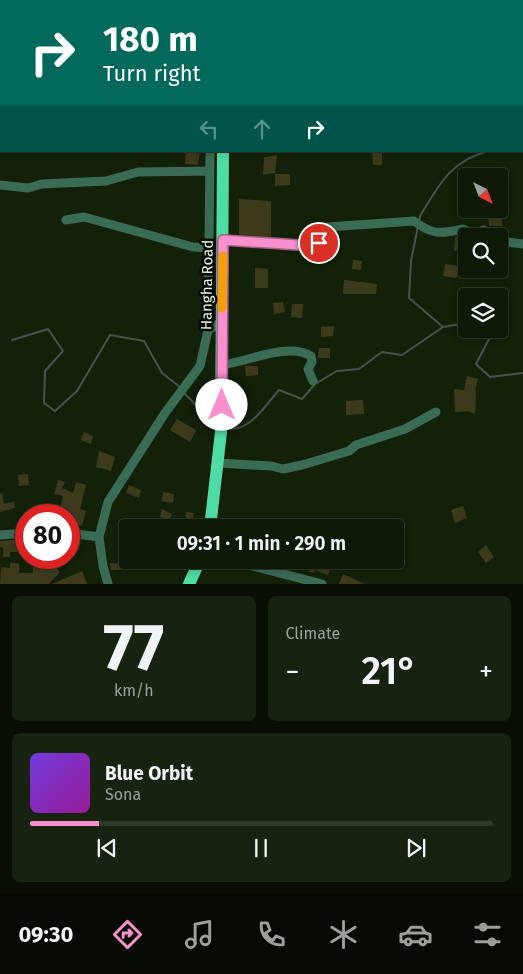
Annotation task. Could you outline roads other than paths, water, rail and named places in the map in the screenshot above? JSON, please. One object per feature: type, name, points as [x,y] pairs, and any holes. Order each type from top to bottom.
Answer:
[{"type":"highway","name":"Hangha Road","points":[[211,519],[222,432],[223,152]]},
{"type":"highway","points":[[189,584],[196,569]]},
{"type":"street","points":[[108,584],[102,566],[99,537],[108,502],[165,413],[187,387],[200,366],[208,330],[210,152]]},
{"type":"street","points":[[0,185],[28,188],[42,184],[106,181],[138,172],[210,171]]},
{"type":"street","points":[[66,220],[84,217],[193,247],[208,248]]},
{"type":"street","points":[[223,240],[314,246],[319,243],[328,227],[414,221],[423,228],[442,234],[458,230]]},
{"type":"street","points":[[508,243],[523,244]]},
{"type":"street","points":[[208,330],[222,322]]},
{"type":"street","points":[[222,365],[238,364],[274,353],[304,352],[311,356],[312,362],[308,369],[313,381]]},
{"type":"street","points":[[218,463],[271,466],[283,469],[302,465],[349,452],[356,445],[405,429],[436,412]]},
{"type":"street","points":[[0,535],[15,534]]},
{"type":"street","points":[[80,534],[99,537]]},
{"type":"street","points":[[264,569],[322,584]]},
{"type":"waterway","points":[[419,222],[420,216],[447,175],[465,161],[486,152]]},
{"type":"waterway","points":[[418,226],[411,261],[409,298],[443,327]]},
{"type":"waterway","points":[[226,428],[242,427],[249,422],[263,410],[279,390],[302,399],[315,384],[337,371],[359,369],[382,352],[402,355],[443,327],[458,324]]},
{"type":"waterway","points":[[12,340],[48,329],[63,351],[45,371],[44,403],[55,411],[77,391],[110,335],[144,341],[162,373],[180,387]]},
{"type":"waterway","points":[[489,338],[476,364],[490,377],[523,373]]},
{"type":"waterway","points":[[184,393],[215,422]]}]
